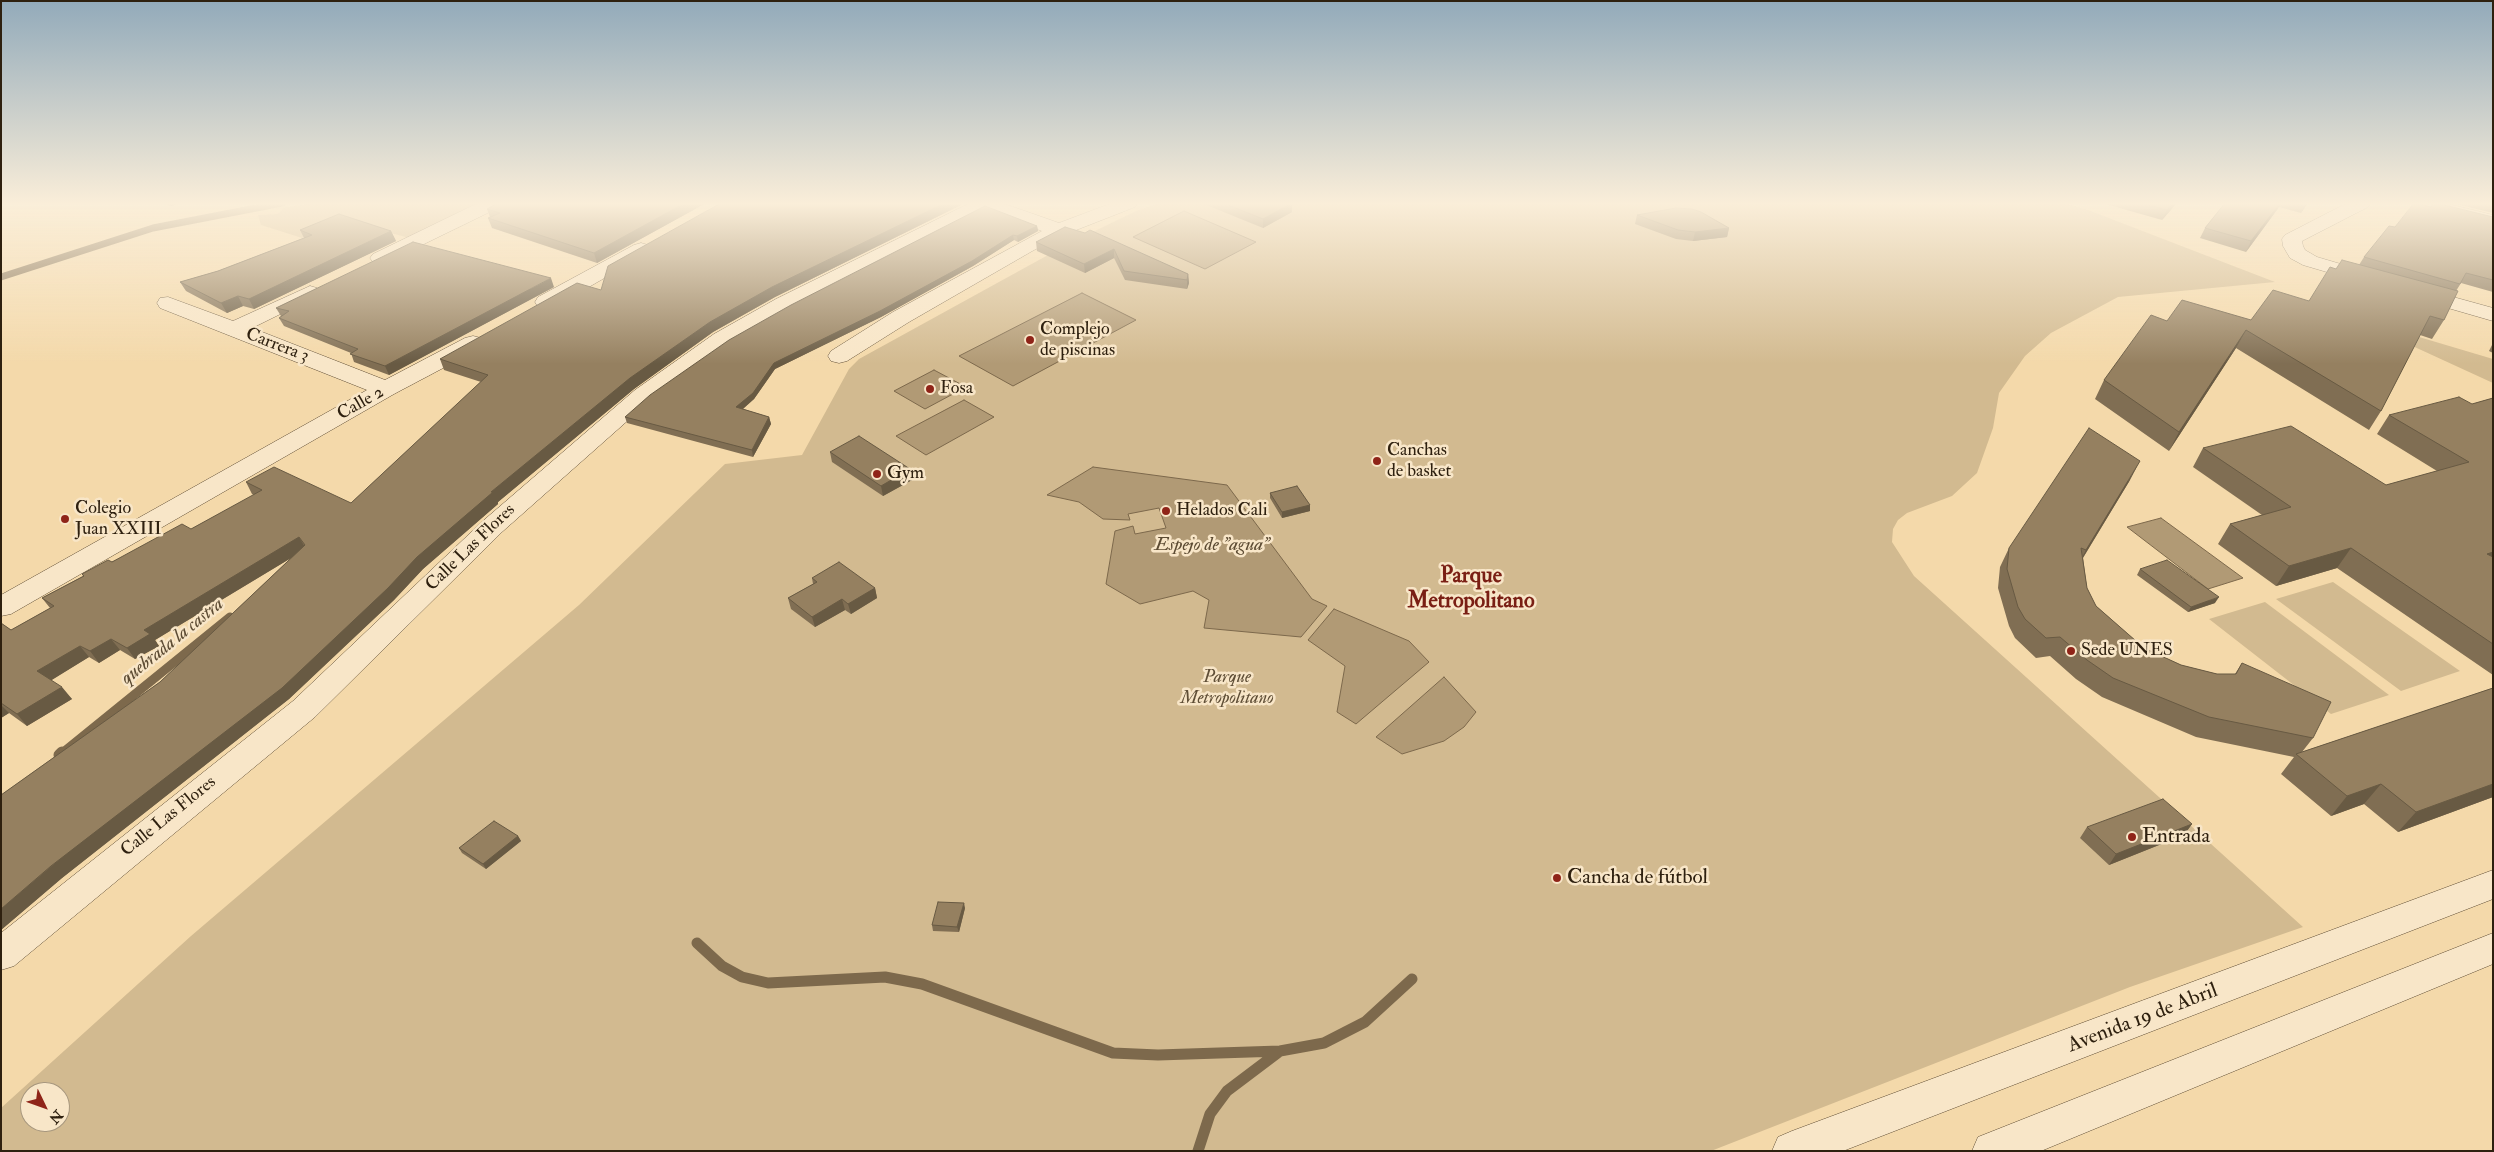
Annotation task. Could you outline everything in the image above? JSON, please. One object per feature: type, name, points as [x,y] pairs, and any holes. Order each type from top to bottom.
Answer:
[{"type":"street","points":[[363,267],[384,257]]},
{"type":"street","points":[[525,314],[627,257]]},
{"type":"street","name":"Calle Las Flores","points":[[1,955],[304,709],[493,526],[643,395],[722,338],[784,304],[878,257]]},
{"type":"street","points":[[839,356],[956,285],[1009,257]]},
{"type":"street","points":[[2303,257],[2322,265],[2493,315]]},
{"type":"street","points":[[233,329],[330,282]]},
{"type":"street","name":"Carrera 3","points":[[168,303],[386,389]]},
{"type":"street","name":"Calle 2","points":[[1,607],[386,389],[491,333]]},
{"type":"street","name":"Avenida 19 de Abril","points":[[1792,1151],[2493,884]]},
{"type":"street","points":[[1992,1151],[2493,948]]},
{"type":"green space","name":"Parque Metropolitano","points":[[1045,257],[2209,257],[2275,282],[2118,297],[2051,333],[2025,356],[1999,393],[1993,428],[1977,473],[1952,496],[1907,513],[1898,520],[1893,529],[1892,542],[1914,576],[2303,927],[2130,987],[1711,1151],[1,1151],[1,1108],[20,1091],[20,1132],[70,1132],[70,1082],[30,1082],[191,936],[579,605],[725,464],[802,455],[849,369],[859,359]]},
{"type":"green space","points":[[2399,331],[2493,359],[2493,383],[2395,338]]},
{"type":"green space","points":[[2333,582],[2460,671],[2401,691],[2276,599]]},
{"type":"green space","points":[[2265,602],[2389,695],[2331,714],[2209,619]]},
{"type":"water","points":[[1177,257],[1228,257],[1205,269]]},
{"type":"water","points":[[1082,293],[1136,320],[1013,386],[959,356]]},
{"type":"water","name":"Fosa","points":[[934,370],[966,387],[925,409],[894,391]]},
{"type":"water","points":[[964,400],[994,417],[926,455],[896,436]]},
{"type":"water","name":"Espejo de \"agua\"","points":[[1093,467],[1227,485],[1312,599],[1327,606],[1301,637],[1204,628],[1209,600],[1193,591],[1140,604],[1106,584],[1115,531],[1133,526],[1135,534],[1166,528],[1159,508],[1128,514],[1130,520],[1103,519],[1079,502],[1047,495]]},
{"type":"water","points":[[2161,518],[2243,578],[2208,589],[2127,527]]},
{"type":"water","points":[[1334,609],[1409,641],[1429,662],[1356,724],[1337,712],[1345,666],[1308,640]]},
{"type":"water","points":[[1444,677],[1476,712],[1464,727],[1444,741],[1402,754],[1376,737]]},
{"type":"building","points":[[255,257],[337,257],[249,299],[238,296],[221,303],[180,282],[218,271]]},
{"type":"building","points":[[382,257],[470,257],[551,278],[385,366],[350,354],[358,349],[279,318],[289,311],[276,308]]},
{"type":"building","points":[[625,257],[834,257],[772,287],[710,322],[630,378],[491,492],[493,492],[417,557],[388,588],[282,688],[51,866],[1,909],[1,795],[160,682],[305,545],[299,537],[144,630],[150,634],[127,648],[111,639],[90,651],[80,646],[37,671],[62,687],[17,714],[1,703],[1,623],[11,630],[54,606],[42,598],[84,576],[82,574],[108,560],[112,562],[182,524],[191,529],[262,490],[246,482],[274,467],[351,503],[488,375],[440,359],[577,283],[601,290],[608,266]]},
{"type":"building","points":[[886,257],[979,257],[880,311],[774,363],[753,393],[736,407],[769,417],[752,450],[625,417],[650,395],[729,340],[791,305]]},
{"type":"building","points":[[1068,257],[1098,257],[1084,264]]},
{"type":"building","points":[[1118,257],[1150,257],[1188,274],[1187,280],[1124,271]]},
{"type":"building","points":[[2364,257],[2493,257],[2493,280],[2466,273],[2460,284]]},
{"type":"building","points":[[2342,260],[2458,291],[2444,320],[2430,316],[2381,411],[2246,330],[2179,432],[2104,380],[2151,315],[2167,321],[2182,300],[2251,320],[2273,290],[2309,301],[2330,267],[2336,269]]},
{"type":"building","points":[[2459,397],[2472,404],[2493,398],[2493,552],[2487,554],[2493,557],[2493,644],[2351,548],[2289,566],[2230,524],[2291,507],[2203,448],[2291,426],[2386,485],[2469,462],[2389,415]]},
{"type":"building","points":[[2089,428],[2140,461],[2086,550],[2081,548],[2087,588],[2096,606],[2144,648],[2181,665],[2217,674],[2236,674],[2242,663],[2331,702],[2313,738],[2209,717],[2113,678],[2087,660],[2060,637],[2046,638],[2025,619],[2018,607],[2007,569],[2009,548]]},
{"type":"building","points":[[859,436],[910,469],[881,486],[830,452]]},
{"type":"building","points":[[1297,486],[1310,505],[1282,512],[1270,493]]},
{"type":"building","points":[[2167,560],[2219,597],[2191,607],[2140,569]]},
{"type":"building","points":[[839,562],[875,588],[848,604],[842,599],[812,617],[788,598],[817,582],[812,578]]},
{"type":"building","points":[[2493,688],[2493,784],[2416,812],[2381,784],[2347,796],[2296,754]]},
{"type":"building","name":"Entrada","points":[[2163,799],[2192,824],[2116,854],[2087,827]]},
{"type":"building","points":[[494,821],[518,836],[483,864],[459,848]]},
{"type":"building","points":[[938,902],[964,903],[957,927],[932,925]]},
{"type":"waterway","points":[[1,277],[64,257]]},
{"type":"waterway","name":"quebrada la castra","points":[[61,754],[230,617]]},
{"type":"waterway","name":"quebrada la castra","points":[[59,755],[62,752]]},
{"type":"waterway","points":[[697,943],[722,966],[742,977],[768,983],[885,977],[922,984],[1113,1053],[1158,1055],[1280,1051]]},
{"type":"waterway","points":[[1280,1051],[1324,1043],[1365,1022],[1412,979]]},
{"type":"waterway","points":[[1198,1151],[1210,1114],[1227,1091],[1280,1051]]},
{"type":"place","name":"Complejo de piscinas","points":[[1030,340]]},
{"type":"place","name":"Fosa","points":[[930,389]]},
{"type":"place","name":"Canchas de basket","points":[[1377,461]]},
{"type":"place","name":"Gym","points":[[877,474]]},
{"type":"place","name":"Helados Cali","points":[[1166,511]]},
{"type":"place","name":"Colegio Juan XXIII","points":[[65,519]]},
{"type":"place","name":"Sede UNES","points":[[2071,651]]},
{"type":"place","name":"Entrada","points":[[2132,837]]},
{"type":"place","name":"Cancha de fútbol","points":[[1557,878]]},
{"type":"district","name":"Parque Metropolitano","points":[[1471,590]]}]
